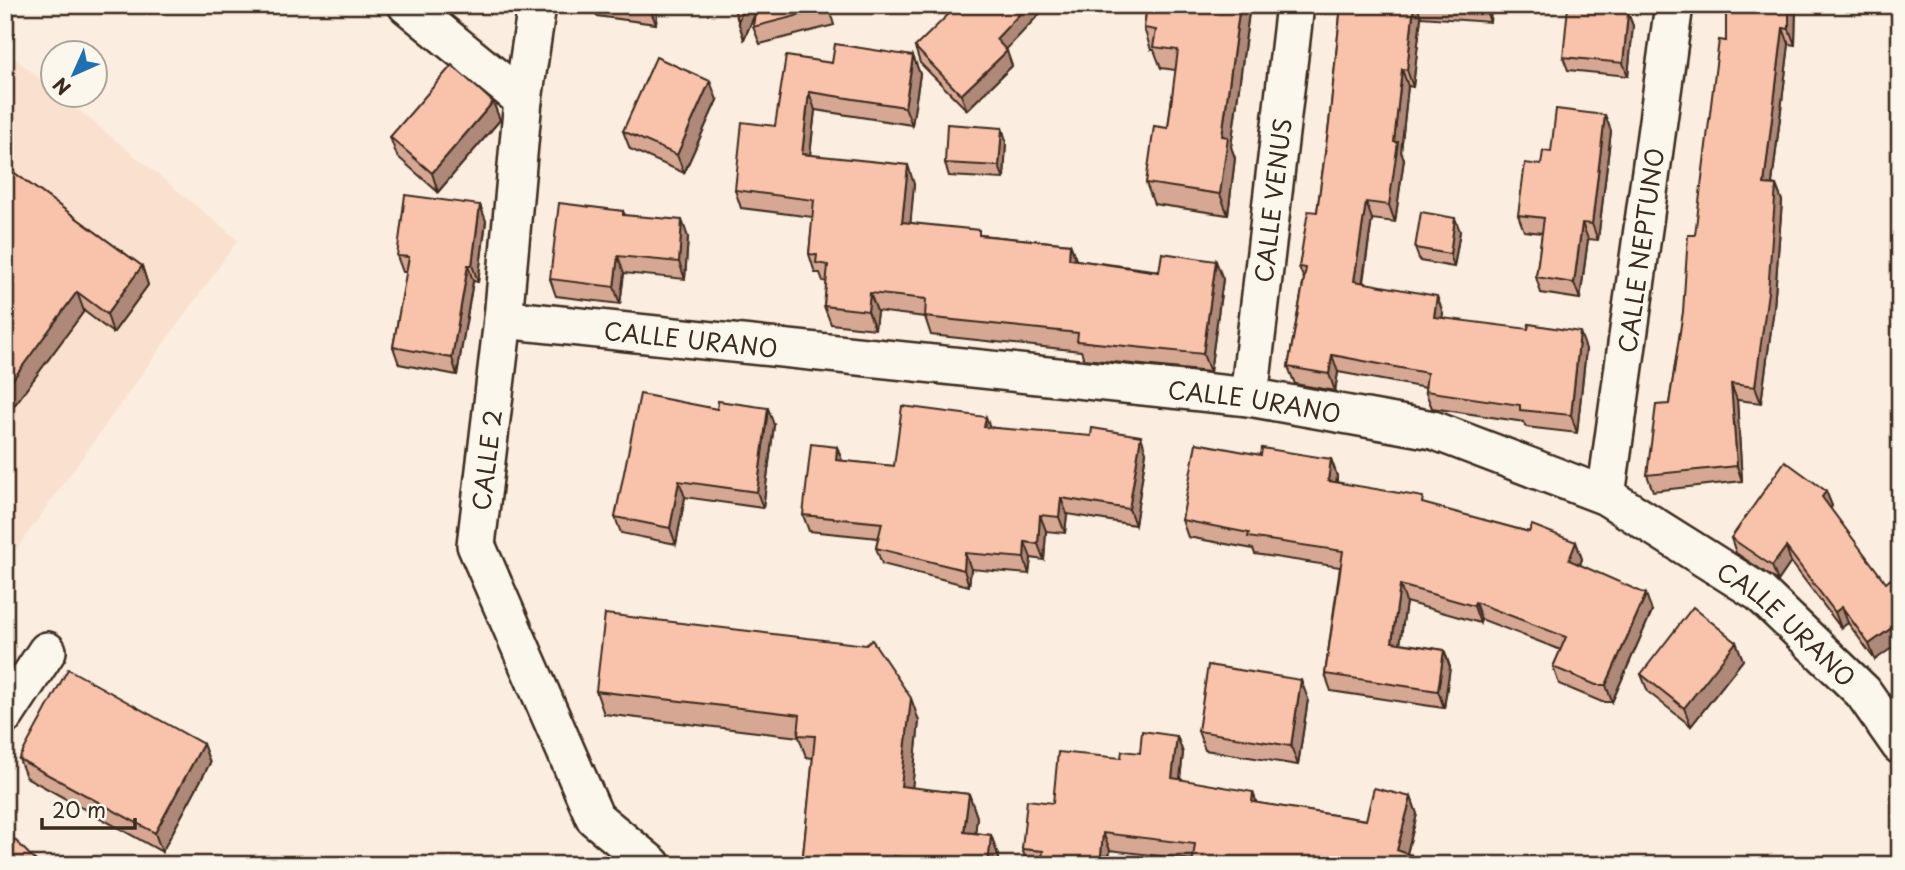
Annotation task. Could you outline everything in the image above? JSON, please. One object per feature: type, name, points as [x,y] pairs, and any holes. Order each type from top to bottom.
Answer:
[{"type":"street","points":[[408,5],[523,100]]},
{"type":"street","name":"CALLE 2","points":[[537,5],[523,100],[503,319],[476,545],[596,818],[652,865]]},
{"type":"street","name":"CALLE VENUS","points":[[1249,397],[1295,5]]},
{"type":"street","name":"CALLE NEPTUNO","points":[[1606,496],[1674,5]]},
{"type":"street","name":"CALLE URANO","points":[[503,319],[1249,397],[1433,430],[1606,496],[1760,593],[1863,692],[1900,745]]},
{"type":"street","points":[[5,715],[47,651]]},
{"type":"shaded area","points":[[5,50],[38,77],[38,108],[76,108],[238,240],[5,565]]},
{"type":"building","points":[[733,5],[745,5],[738,21]]},
{"type":"building","points":[[756,5],[827,5],[827,8],[753,27]]},
{"type":"building","points":[[958,5],[1028,5],[996,39],[1007,51],[961,95],[915,47]]},
{"type":"building","points":[[1147,5],[1240,5],[1222,136],[1228,137],[1220,194],[1146,183],[1154,126],[1168,128],[1178,50],[1153,47],[1156,30],[1144,28]]},
{"type":"building","points":[[1341,5],[1414,5],[1407,70],[1402,69],[1394,142],[1398,142],[1389,205],[1366,202],[1354,281],[1437,296],[1434,317],[1528,329],[1529,324],[1580,332],[1571,415],[1520,410],[1520,405],[1425,391],[1427,373],[1332,355],[1329,374],[1288,367],[1306,268],[1299,267],[1308,211],[1317,212]]},
{"type":"building","points":[[1726,5],[1789,5],[1789,29],[1783,28],[1764,184],[1776,185],[1768,292],[1755,387],[1731,384],[1737,466],[1647,475],[1656,405],[1669,404],[1683,312],[1688,235],[1695,235],[1719,40],[1726,41]]},
{"type":"building","points":[[1568,7],[1628,13],[1623,63],[1563,57]]},
{"type":"building","points":[[835,44],[913,56],[905,107],[809,92],[802,154],[908,165],[902,222],[979,230],[979,235],[1070,244],[1069,259],[1159,272],[1162,253],[1216,261],[1203,354],[1077,341],[1078,333],[925,317],[926,299],[870,293],[868,311],[824,306],[828,265],[816,263],[817,255],[809,254],[814,200],[735,190],[742,122],[775,126],[786,56],[832,63]]},
{"type":"building","points":[[656,57],[710,81],[677,155],[623,131]]},
{"type":"building","points":[[452,65],[493,102],[432,173],[390,137]]},
{"type":"building","points":[[1556,109],[1605,115],[1592,224],[1582,223],[1574,283],[1536,277],[1544,218],[1518,215],[1525,163],[1541,165],[1543,151],[1551,152]]},
{"type":"building","points":[[947,124],[1002,128],[999,166],[945,163]]},
{"type":"building","points":[[5,166],[142,266],[107,314],[77,292],[5,390]]},
{"type":"building","points":[[405,195],[480,205],[472,265],[468,265],[452,358],[393,347],[409,257],[397,256]]},
{"type":"building","points":[[559,203],[623,211],[623,215],[682,220],[679,262],[618,256],[614,287],[550,279]]},
{"type":"building","points":[[1421,212],[1455,218],[1450,254],[1415,248]]},
{"type":"building","points":[[640,394],[717,409],[718,401],[768,408],[757,492],[679,481],[670,528],[615,517]]},
{"type":"building","points":[[902,406],[986,417],[984,427],[1091,436],[1092,428],[1141,436],[1129,509],[1061,498],[1059,517],[1040,515],[1038,544],[1025,542],[1024,558],[965,553],[964,570],[876,548],[882,523],[803,515],[811,444],[837,447],[836,460],[894,466]]},
{"type":"building","points":[[1196,443],[1261,455],[1262,448],[1331,459],[1328,481],[1423,497],[1422,503],[1529,532],[1532,525],[1576,542],[1569,560],[1646,594],[1606,685],[1596,685],[1553,667],[1566,637],[1475,602],[1474,606],[1400,585],[1392,642],[1444,650],[1438,691],[1325,674],[1343,551],[1248,537],[1249,533],[1182,520]]},
{"type":"building","points":[[1785,461],[1826,491],[1822,497],[1886,583],[1892,578],[1900,588],[1900,622],[1869,644],[1842,607],[1835,612],[1786,547],[1772,566],[1731,538]]},
{"type":"building","points":[[1693,607],[1736,642],[1684,708],[1641,674]]},
{"type":"building","points":[[605,614],[866,645],[872,640],[911,698],[901,786],[969,794],[964,832],[991,835],[988,865],[894,856],[893,865],[802,865],[815,736],[798,735],[800,715],[596,691]]},
{"type":"building","points":[[1208,665],[1301,680],[1291,746],[1198,731]]},
{"type":"building","points":[[68,669],[203,744],[155,833],[19,759]]},
{"type":"building","points":[[1142,731],[1177,736],[1172,778],[1253,792],[1252,802],[1366,820],[1374,788],[1411,797],[1397,850],[1411,855],[1407,865],[1192,865],[1195,844],[1103,833],[1100,865],[1041,865],[1043,851],[1022,849],[1027,800],[1053,803],[1058,752],[1121,758],[1122,751],[1140,753]]},
{"type":"building","points":[[5,830],[40,865],[5,865]]}]
